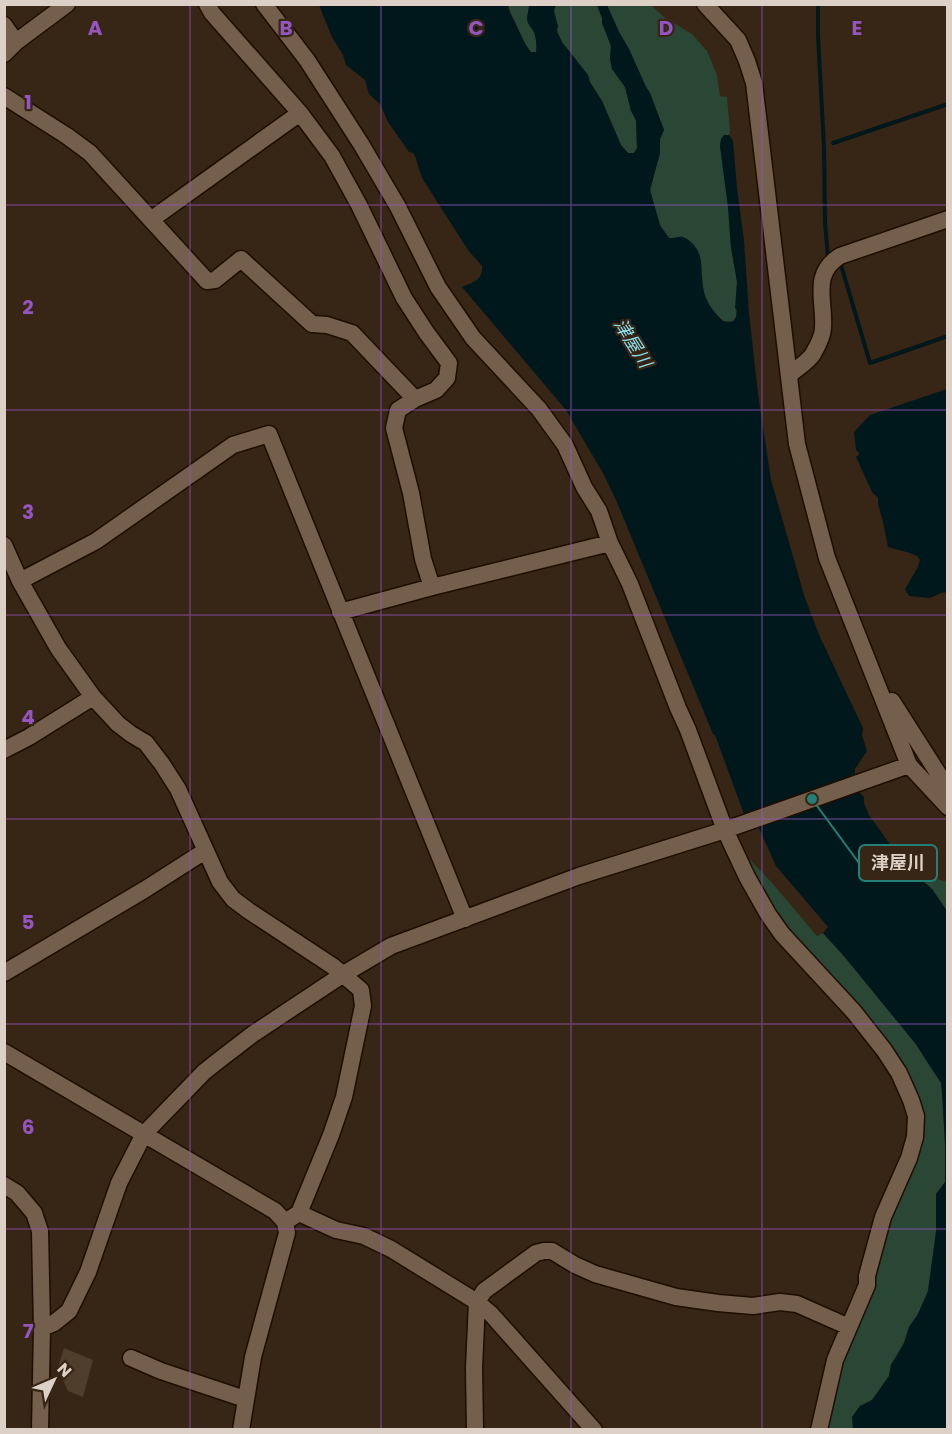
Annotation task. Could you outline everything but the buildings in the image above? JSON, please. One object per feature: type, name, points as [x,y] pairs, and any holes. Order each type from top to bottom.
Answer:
[{"type":"street","points":[[4,26],[10,48],[68,4]]},
{"type":"street","points":[[207,4],[212,13],[300,113],[332,156],[404,298],[449,363],[447,378],[436,390],[415,399],[398,410],[394,428],[411,492],[423,559],[432,587]]},
{"type":"street","points":[[264,4],[307,60],[361,144],[398,207],[438,287],[473,338],[539,408],[565,445],[584,487],[599,511],[610,543],[630,584],[725,830],[747,877],[782,934],[854,1012],[884,1050],[899,1072],[911,1100],[916,1116],[915,1137],[909,1158],[883,1217],[867,1276],[867,1285],[835,1360],[819,1430]]},
{"type":"street","points":[[697,4],[710,9],[738,40],[753,83],[797,444],[827,558],[903,767],[948,807]]},
{"type":"street","points":[[4,96],[90,153],[207,281],[215,280],[241,259],[312,324],[327,325],[352,333],[415,399]]},
{"type":"street","points":[[152,219],[300,113]]},
{"type":"street","points":[[789,375],[812,356],[823,330],[820,288],[824,273],[832,260],[948,219]]},
{"type":"street","points":[[20,580],[96,541],[233,445],[269,434],[465,920]]},
{"type":"street","points":[[340,612],[610,543]]},
{"type":"street","points":[[4,545],[20,580],[58,648],[93,697],[118,724],[146,743],[162,764],[178,789],[220,882],[233,899],[334,967],[361,990],[363,1006],[344,1097],[331,1135],[292,1217],[287,1233],[253,1357],[241,1430]]},
{"type":"street","points":[[851,619],[891,700],[948,789]]},
{"type":"street","points":[[4,750],[93,697]]},
{"type":"street","points":[[42,1328],[54,1323],[69,1311],[88,1272],[119,1183],[144,1134],[204,1072],[253,1034],[342,975],[392,946],[579,876],[725,830],[903,767]]},
{"type":"street","points":[[4,973],[205,851]]},
{"type":"street","points":[[4,1052],[275,1211],[364,1236],[392,1249],[477,1302],[491,1314],[594,1430]]},
{"type":"street","points":[[4,1185],[17,1192],[34,1213],[40,1232],[42,1328],[40,1430]]},
{"type":"street","points":[[476,1430],[474,1368],[477,1302],[484,1291],[536,1253],[552,1251],[595,1274],[676,1297],[753,1306],[780,1302],[797,1304],[849,1327]]},
{"type":"street","points":[[132,1358],[161,1371],[246,1399]]},
{"type":"green space","points":[[508,5],[529,5],[527,19],[535,34],[536,52],[531,52],[525,44]]},
{"type":"green space","points":[[556,5],[597,5],[611,46],[612,69],[625,87],[631,111],[636,120],[637,148],[634,153],[628,153],[621,145],[588,75],[562,42],[557,31],[554,11]]},
{"type":"green space","points":[[607,5],[651,5],[664,17],[692,34],[707,51],[717,75],[720,96],[727,97],[730,130],[729,135],[724,135],[721,139],[720,146],[737,282],[736,317],[731,322],[723,321],[705,297],[700,255],[669,238],[660,226],[650,190],[660,153],[660,138],[664,130],[650,93]]},
{"type":"green space","points":[[902,845],[915,857],[930,863],[937,879],[947,882],[947,911],[932,889],[898,864],[895,855],[896,847]]},
{"type":"green space","points":[[743,852],[817,936],[823,933],[843,955],[915,1043],[941,1083],[945,1182],[936,1195],[936,1232],[928,1291],[891,1365],[889,1376],[872,1400],[860,1406],[852,1417],[853,1429],[824,1429],[841,1364],[863,1313],[916,1100],[774,915]]},
{"type":"water","points":[[319,5],[508,5],[527,46],[531,52],[536,52],[535,34],[527,19],[529,5],[556,5],[554,11],[557,31],[562,42],[588,75],[621,145],[628,153],[634,153],[637,148],[636,120],[631,111],[625,87],[612,69],[611,46],[597,5],[607,5],[650,93],[664,130],[660,139],[660,153],[650,190],[660,225],[669,238],[684,238],[695,247],[701,260],[702,283],[706,298],[718,316],[727,322],[734,321],[736,317],[737,282],[720,146],[724,135],[729,135],[733,141],[758,394],[771,480],[805,598],[820,637],[863,728],[862,735],[867,751],[855,769],[855,788],[864,797],[869,815],[889,843],[898,864],[932,889],[947,911],[947,1429],[853,1429],[852,1417],[860,1406],[872,1400],[889,1376],[891,1365],[928,1291],[936,1232],[936,1194],[945,1182],[941,1083],[915,1043],[823,933],[828,927],[776,866],[757,824],[745,817],[715,735],[604,475],[566,410],[462,287],[479,277],[482,266],[468,250],[422,178],[415,156],[409,152],[388,122],[380,104],[369,94],[365,80],[346,65]]},
{"type":"water","points":[[947,389],[947,592],[930,598],[909,596],[905,589],[920,560],[910,553],[888,547],[878,498],[872,492],[856,457],[859,453],[856,450],[854,432],[870,415]]},
{"type":"waterway","points":[[818,4],[828,257]]},
{"type":"waterway","points":[[833,143],[948,104]]},
{"type":"waterway","points":[[841,265],[870,363],[948,336]]},
{"type":"place","name":"津屋川","points":[[812,799]]}]
